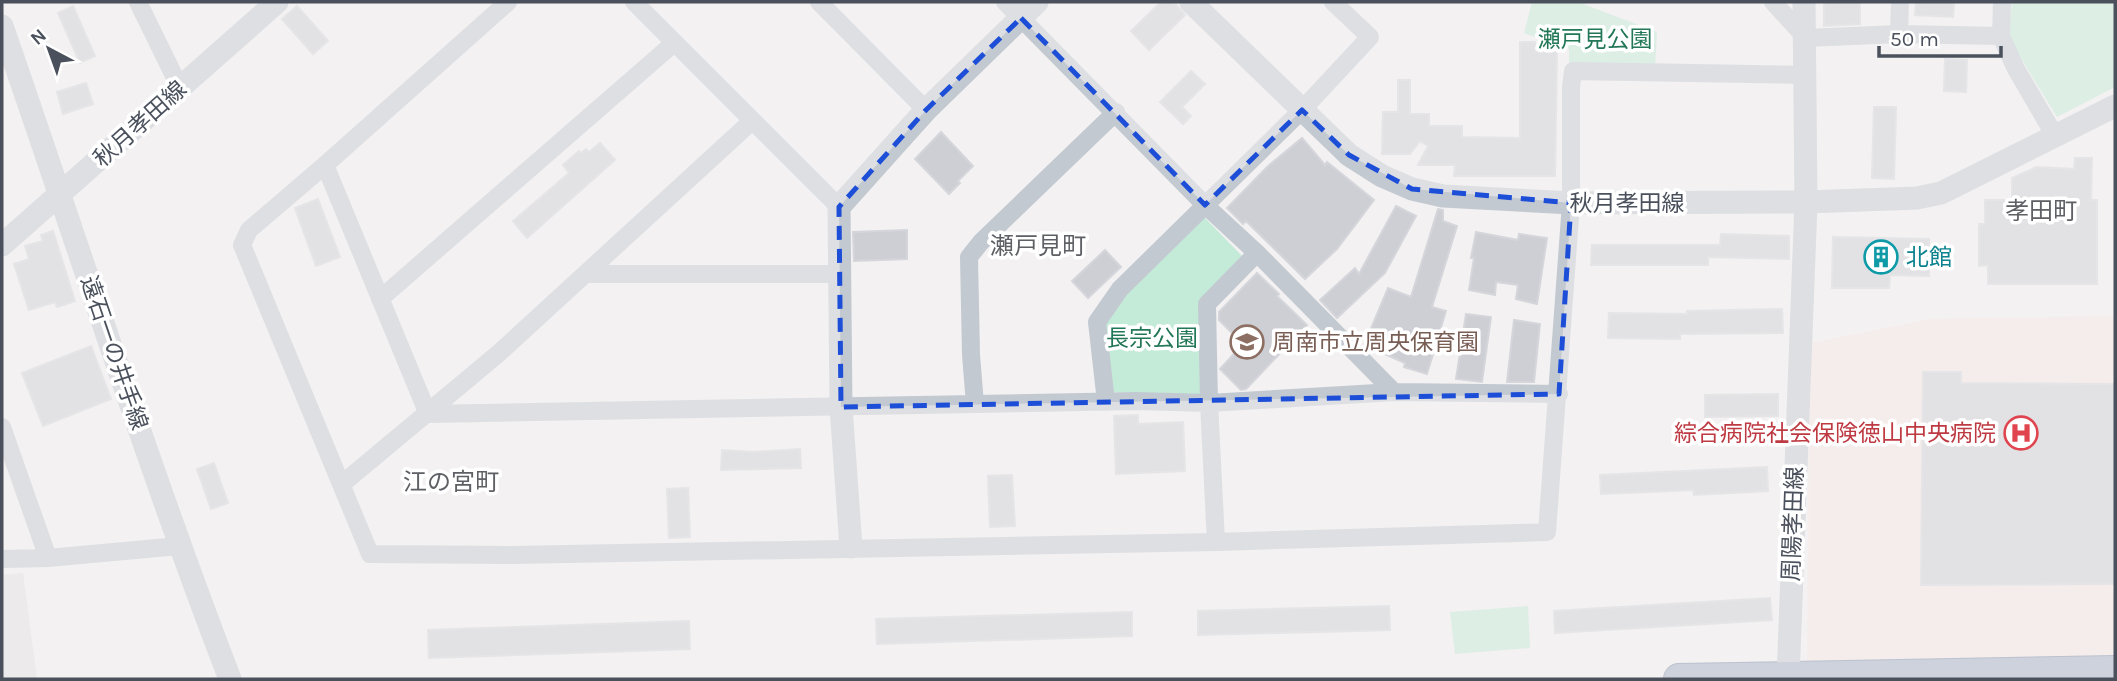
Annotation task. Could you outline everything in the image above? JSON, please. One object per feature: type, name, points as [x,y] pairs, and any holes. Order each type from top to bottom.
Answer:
[{"type":"highway","points":[[1679,679],[2115,671]]},
{"type":"street","points":[[138,2],[180,88]]},
{"type":"street","name":"秋月孝田線","points":[[2,245],[277,2]]},
{"type":"street","points":[[508,2],[249,230],[242,245],[370,554],[514,555],[1216,542],[1547,532],[1571,204],[1573,71],[1806,75]]},
{"type":"street","points":[[634,2],[839,206]]},
{"type":"street","points":[[819,2],[926,110]]},
{"type":"street","points":[[1005,2],[1029,10],[1116,113],[1394,392]]},
{"type":"street","name":"秋月孝田線","points":[[1191,2],[1349,156],[1382,176],[1412,189],[1443,196],[1571,204],[1917,198],[1941,193],[2115,106]]},
{"type":"street","points":[[1106,402],[1097,322],[1121,289],[1302,110],[1370,37],[1334,2]]},
{"type":"street","points":[[1773,2],[1805,38],[1899,34],[2001,36]]},
{"type":"street","name":"周陽孝田線","points":[[1788,678],[1806,202],[1804,2]]},
{"type":"street","points":[[1899,34],[1900,2]]},
{"type":"street","points":[[2001,2],[2001,36],[2016,69],[2055,136]]},
{"type":"street","points":[[851,547],[841,407],[839,206],[926,110],[1029,10]]},
{"type":"street","name":"遠石一の井手線","points":[[2,26],[179,546],[230,679]]},
{"type":"street","points":[[380,299],[674,43]]},
{"type":"street","points":[[975,404],[969,257],[981,242],[1116,113]]},
{"type":"street","points":[[342,484],[428,414],[586,274],[752,121]]},
{"type":"street","points":[[325,165],[428,414]]},
{"type":"street","points":[[1216,542],[1207,304],[1257,253]]},
{"type":"street","points":[[586,274],[838,274]]},
{"type":"street","points":[[428,414],[1106,402],[1209,403],[1394,392],[1559,394]]},
{"type":"street","points":[[2,427],[48,558]]},
{"type":"street","points":[[2,559],[48,558],[179,546]]},
{"type":"highlighted area","points":[[1021,18],[1205,205],[1302,110],[1349,155],[1412,189],[1571,203],[1559,394],[841,407],[839,207],[926,110]]},
{"type":"shaded area","points":[[2115,316],[2115,679],[1807,664],[1810,343],[1930,319]]},
{"type":"shaded area","points":[[23,573],[37,679],[2,679],[2,575]]},
{"type":"green space","name":"瀬戸見公園","points":[[1532,2],[1578,2],[1657,32],[1655,67],[1569,67],[1569,49],[1524,33]]},
{"type":"green space","points":[[2012,2],[2115,2],[2115,87],[2057,117],[2009,34]]},
{"type":"green space","name":"長宗公園","points":[[1204,217],[1243,257],[1203,296],[1200,307],[1201,395],[1110,392],[1104,325],[1119,302]]},
{"type":"green space","points":[[1528,606],[1530,648],[1455,654],[1450,612]]},
{"type":"building","points":[[1161,2],[1174,2],[1185,15],[1149,50],[1131,31]]},
{"type":"building","points":[[1824,2],[1860,2],[1860,24],[1824,26]]},
{"type":"building","points":[[1916,2],[1954,2],[1953,17],[1915,15]]},
{"type":"building","points":[[73,6],[95,56],[80,63],[58,13]]},
{"type":"building","points":[[297,6],[328,41],[313,54],[282,19]]},
{"type":"building","points":[[1520,42],[1535,42],[1535,52],[1557,52],[1555,176],[1454,176],[1455,165],[1418,165],[1428,146],[1420,141],[1410,154],[1382,154],[1383,112],[1398,112],[1398,80],[1410,80],[1410,114],[1429,114],[1429,126],[1462,126],[1462,137],[1520,138]]},
{"type":"building","points":[[1945,59],[1967,60],[1966,92],[1944,91]]},
{"type":"building","points":[[1191,71],[1205,84],[1182,107],[1191,116],[1183,124],[1160,102]]},
{"type":"building","points":[[86,83],[93,104],[63,114],[57,92]]},
{"type":"building","points":[[1874,107],[1896,107],[1894,179],[1872,178]]},
{"type":"building","points":[[941,132],[973,166],[949,194],[915,159]]},
{"type":"building","points":[[1302,138],[1325,165],[1327,162],[1374,200],[1337,249],[1305,279],[1246,221],[1243,224],[1227,208],[1268,166]]},
{"type":"building","points":[[600,143],[615,160],[527,238],[513,221],[569,173],[563,165],[579,151],[581,153],[586,149],[589,152]]},
{"type":"building","points":[[2075,158],[2092,158],[2091,200],[2097,200],[2097,284],[1988,284],[1988,265],[1979,266],[1979,224],[1985,224],[1985,200],[2012,200],[2012,178],[2037,167],[2074,169]]},
{"type":"building","points":[[318,199],[340,257],[316,266],[295,208]]},
{"type":"building","points":[[1396,206],[1416,216],[1385,273],[1337,318],[1320,300],[1355,268],[1359,274]]},
{"type":"building","points":[[1438,209],[1443,210],[1443,221],[1457,226],[1432,307],[1446,311],[1427,374],[1404,367],[1405,363],[1364,345],[1388,288],[1411,297]]},
{"type":"building","points":[[907,230],[907,259],[854,261],[853,232]]},
{"type":"building","points":[[53,231],[75,301],[57,307],[55,302],[29,310],[14,264],[29,259],[25,246],[43,241],[41,235]]},
{"type":"building","points":[[1476,232],[1518,240],[1519,234],[1547,238],[1537,304],[1516,299],[1518,285],[1496,282],[1495,295],[1469,290]]},
{"type":"building","points":[[1721,234],[1789,236],[1789,259],[1708,257],[1708,265],[1591,265],[1592,245],[1720,245]]},
{"type":"building","name":"北館","points":[[1833,237],[1929,239],[1929,276],[1890,275],[1889,288],[1832,288]]},
{"type":"building","points":[[1105,250],[1121,267],[1088,298],[1072,281]]},
{"type":"building","points":[[1257,273],[1307,325],[1246,389],[1241,390],[1220,369],[1243,344],[1219,320],[1219,312]]},
{"type":"building","points":[[1782,309],[1783,333],[1680,334],[1680,339],[1608,338],[1609,313],[1687,314],[1687,311]]},
{"type":"building","points":[[1466,314],[1491,317],[1482,382],[1456,379]]},
{"type":"building","points":[[1514,320],[1540,324],[1534,382],[1507,382]]},
{"type":"building","points":[[91,346],[111,399],[43,426],[22,373]]},
{"type":"building","points":[[1923,372],[1961,372],[1961,383],[2115,384],[2115,584],[1921,585]]},
{"type":"building","points":[[1778,394],[1778,416],[1705,417],[1705,395]]},
{"type":"building","points":[[1138,415],[1138,424],[1183,422],[1185,471],[1116,474],[1114,416]]},
{"type":"building","points":[[800,449],[801,468],[721,470],[722,450],[753,452]]},
{"type":"building","points":[[214,463],[228,503],[211,509],[197,469]]},
{"type":"building","points":[[1767,467],[1768,491],[1694,495],[1693,490],[1601,494],[1600,475]]},
{"type":"building","points":[[1012,475],[1015,526],[990,527],[988,476]]},
{"type":"building","points":[[688,488],[690,537],[669,538],[667,489]]},
{"type":"building","points":[[1770,598],[1772,620],[1555,633],[1554,611]]},
{"type":"building","points":[[1389,606],[1390,630],[1198,635],[1198,611]]},
{"type":"building","points":[[1132,612],[1132,636],[877,644],[876,619]]},
{"type":"building","points":[[689,621],[690,649],[429,658],[428,630]]},
{"type":"place","name":"北館","points":[[1881,257]]},
{"type":"place","name":"周南市立周央保育園","points":[[1247,342]]},
{"type":"place","name":"綜合病院社会保険徳山中央病院","points":[[2021,433]]},
{"type":"district","name":"孝田町","points":[[2041,211]]},
{"type":"district","name":"瀬戸見町","points":[[1038,246]]},
{"type":"district","name":"江の宮町","points":[[451,482]]}]
